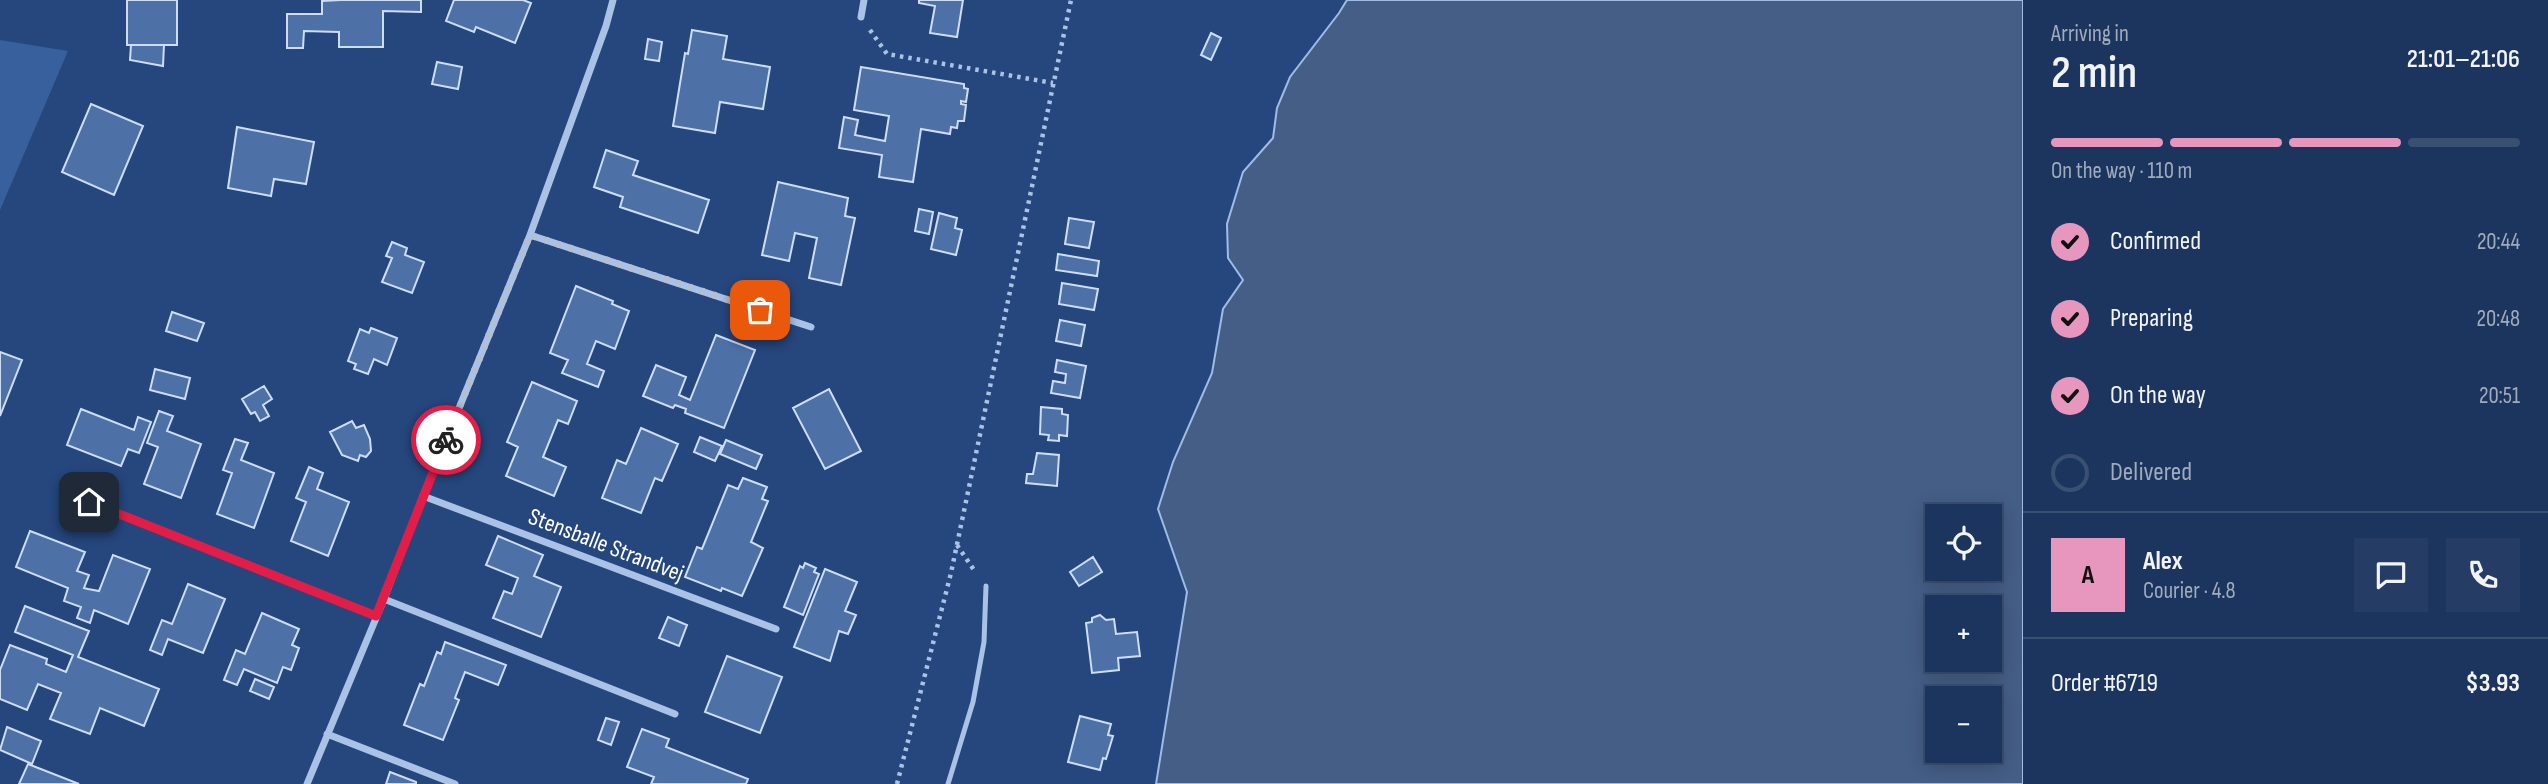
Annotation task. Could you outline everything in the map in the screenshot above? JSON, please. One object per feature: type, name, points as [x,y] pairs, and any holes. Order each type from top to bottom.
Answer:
[{"type":"street","points":[[307,784],[530,235],[613,0]]},
{"type":"street","points":[[861,17],[864,0]]},
{"type":"street","points":[[530,235],[811,327]]},
{"type":"street","name":"Stensballe Strandvej","points":[[423,496],[776,629]]},
{"type":"street","points":[[89,502],[376,616]]},
{"type":"street","points":[[384,599],[676,714]]},
{"type":"street","points":[[327,734],[456,784]]},
{"type":"lane","points":[[948,784],[973,702],[984,642],[986,586]]},
{"type":"path","points":[[897,784],[957,544],[1071,0]]},
{"type":"path","points":[[861,17],[887,54],[1054,83]]},
{"type":"path","points":[[957,544],[986,586]]},
{"type":"shaded area","points":[[1347,0],[2023,0],[2023,784],[1156,784],[1187,592],[1158,509],[1173,462],[1212,373],[1223,309],[1243,280],[1228,258],[1227,224],[1243,172],[1273,138],[1277,108],[1290,77]]},
{"type":"shaded area","points":[[0,40],[68,51],[0,210]]},
{"type":"building","points":[[127,0],[177,0],[177,45],[127,45]]},
{"type":"building","points":[[421,0],[421,12],[383,11],[383,47],[339,47],[339,32],[304,31],[303,48],[287,48],[287,14],[322,14],[322,1]]},
{"type":"building","points":[[454,0],[523,0],[531,3],[515,43],[476,27],[474,32],[446,21]]},
{"type":"building","points":[[919,0],[963,0],[957,37],[930,33],[935,6],[919,3]]},
{"type":"building","points":[[692,30],[727,36],[723,59],[770,67],[763,109],[720,102],[715,133],[673,126],[685,53],[688,54]]},
{"type":"building","points":[[1211,33],[1221,38],[1211,60],[1201,55]]},
{"type":"building","points":[[648,39],[662,42],[659,61],[645,59]]},
{"type":"building","points":[[131,45],[164,45],[163,66],[130,60]]},
{"type":"building","points":[[437,62],[462,67],[458,89],[432,84]]},
{"type":"building","points":[[861,67],[964,84],[964,88],[968,89],[966,102],[961,101],[961,104],[966,105],[964,121],[958,121],[957,128],[951,127],[950,134],[921,129],[913,182],[879,177],[882,155],[839,148],[844,117],[858,120],[855,135],[885,141],[889,116],[854,110]]},
{"type":"building","points":[[91,104],[143,126],[114,195],[62,172]]},
{"type":"building","points":[[237,127],[314,142],[306,184],[274,179],[271,196],[228,188]]},
{"type":"building","points":[[606,150],[638,161],[633,175],[709,200],[698,233],[620,207],[623,197],[594,187]]},
{"type":"building","points":[[778,182],[848,198],[845,216],[855,218],[841,285],[809,278],[817,238],[795,233],[789,261],[762,255]]},
{"type":"building","points":[[919,209],[933,212],[929,234],[915,231]]},
{"type":"building","points":[[939,213],[957,218],[955,228],[962,230],[956,255],[931,249]]},
{"type":"building","points":[[1069,218],[1094,222],[1089,248],[1065,244]]},
{"type":"building","points":[[392,242],[407,248],[405,255],[424,262],[412,293],[382,282],[392,258],[386,256]]},
{"type":"building","points":[[1058,254],[1099,261],[1097,276],[1056,270]]},
{"type":"building","points":[[1062,283],[1098,289],[1094,310],[1059,304]]},
{"type":"building","points":[[576,286],[613,301],[612,304],[629,311],[615,349],[596,341],[587,364],[604,371],[598,387],[562,373],[568,360],[550,353]]},
{"type":"building","points":[[172,312],[204,323],[197,341],[166,331]]},
{"type":"building","points":[[1060,320],[1085,325],[1081,346],[1056,341]]},
{"type":"building","points":[[371,328],[397,338],[387,365],[374,359],[368,374],[354,369],[356,364],[348,361],[360,329],[369,333]]},
{"type":"building","points":[[716,335],[755,350],[724,428],[685,413],[686,409],[675,405],[673,408],[643,396],[656,365],[686,377],[679,395],[690,400]]},
{"type":"building","points":[[0,352],[22,360],[0,416]]},
{"type":"building","points":[[1057,360],[1086,366],[1080,398],[1051,393],[1053,381],[1065,383],[1066,374],[1055,372]]},
{"type":"building","points":[[155,369],[190,378],[185,399],[150,390]]},
{"type":"building","points":[[532,382],[577,401],[568,424],[558,420],[543,457],[566,467],[554,496],[506,476],[518,447],[507,442]]},
{"type":"building","points":[[264,386],[272,399],[263,405],[269,416],[260,421],[255,412],[251,414],[242,399]]},
{"type":"building","points":[[829,389],[861,451],[825,469],[793,408]]},
{"type":"building","points":[[1041,407],[1062,409],[1062,414],[1068,415],[1067,436],[1059,435],[1059,441],[1048,440],[1049,435],[1040,434]]},
{"type":"building","points":[[81,409],[134,430],[138,417],[151,422],[139,453],[128,449],[121,466],[67,445]]},
{"type":"building","points":[[159,411],[173,416],[167,431],[201,444],[181,498],[144,484],[158,447],[147,443]]},
{"type":"building","points":[[352,421],[356,428],[364,425],[370,439],[371,451],[366,457],[360,455],[358,461],[342,455],[330,432]]},
{"type":"building","points":[[641,428],[678,444],[662,481],[655,478],[641,513],[602,498],[617,460],[626,464]]},
{"type":"building","points":[[700,437],[722,446],[715,461],[694,452]]},
{"type":"building","points":[[235,439],[248,443],[241,460],[274,473],[254,528],[217,514],[232,473],[223,470]]},
{"type":"building","points":[[726,440],[762,455],[756,469],[720,454]]},
{"type":"building","points":[[1037,453],[1059,455],[1057,486],[1026,483],[1027,474],[1033,474]]},
{"type":"building","points":[[309,467],[323,473],[317,489],[349,502],[328,556],[291,541],[306,502],[296,498]]},
{"type":"building","points":[[743,478],[767,487],[762,499],[768,501],[751,542],[763,548],[742,596],[685,577],[697,547],[702,549],[728,485],[738,489]]},
{"type":"building","points":[[30,531],[85,552],[77,571],[89,575],[84,588],[99,591],[113,555],[150,569],[128,624],[94,610],[90,623],[77,618],[81,607],[64,601],[68,588],[16,567]]},
{"type":"building","points":[[498,536],[543,555],[534,576],[561,587],[541,637],[493,618],[504,591],[512,594],[518,578],[486,565]]},
{"type":"building","points":[[1093,557],[1102,572],[1079,586],[1070,572]]},
{"type":"building","points":[[805,563],[816,568],[814,572],[819,574],[803,615],[784,607],[800,566],[803,568]]},
{"type":"building","points":[[825,569],[857,582],[845,611],[856,615],[848,634],[839,631],[830,661],[794,647]]},
{"type":"building","points":[[188,584],[225,599],[203,653],[168,639],[162,655],[150,650],[162,620],[172,624]]},
{"type":"building","points":[[25,606],[89,631],[78,657],[159,689],[144,726],[100,708],[90,734],[50,719],[61,693],[38,684],[27,710],[0,699],[0,670],[10,645],[47,659],[46,664],[66,672],[73,655],[15,632]]},
{"type":"building","points":[[262,613],[299,629],[292,645],[299,648],[291,670],[283,667],[277,683],[244,669],[237,685],[224,680],[236,650],[245,654]]},
{"type":"building","points":[[1100,615],[1106,620],[1114,619],[1116,634],[1137,632],[1140,656],[1118,658],[1119,670],[1092,673],[1086,623],[1092,622],[1092,618]]},
{"type":"building","points":[[668,617],[687,625],[679,646],[659,638]]},
{"type":"building","points":[[445,642],[506,665],[498,685],[465,672],[455,698],[459,700],[443,740],[404,725],[420,684],[424,686],[437,652],[441,654]]},
{"type":"building","points":[[727,656],[782,677],[760,733],[705,712]]},
{"type":"building","points":[[255,679],[274,687],[269,699],[250,691]]},
{"type":"building","points":[[1080,716],[1111,724],[1108,735],[1113,736],[1100,770],[1068,762]]},
{"type":"building","points":[[606,718],[619,722],[611,745],[598,740]]},
{"type":"building","points":[[7,727],[41,741],[32,764],[0,750]]},
{"type":"building","points":[[642,729],[669,739],[666,747],[748,779],[746,784],[651,784],[654,777],[627,767]]},
{"type":"building","points":[[28,764],[79,784],[19,784]]},
{"type":"building","points":[[390,772],[416,782],[416,784],[386,784]]},
{"type":"way so far","points":[[446,440],[530,235],[760,310]]},
{"type":"route","points":[[89,502],[376,616],[446,440]]}]
